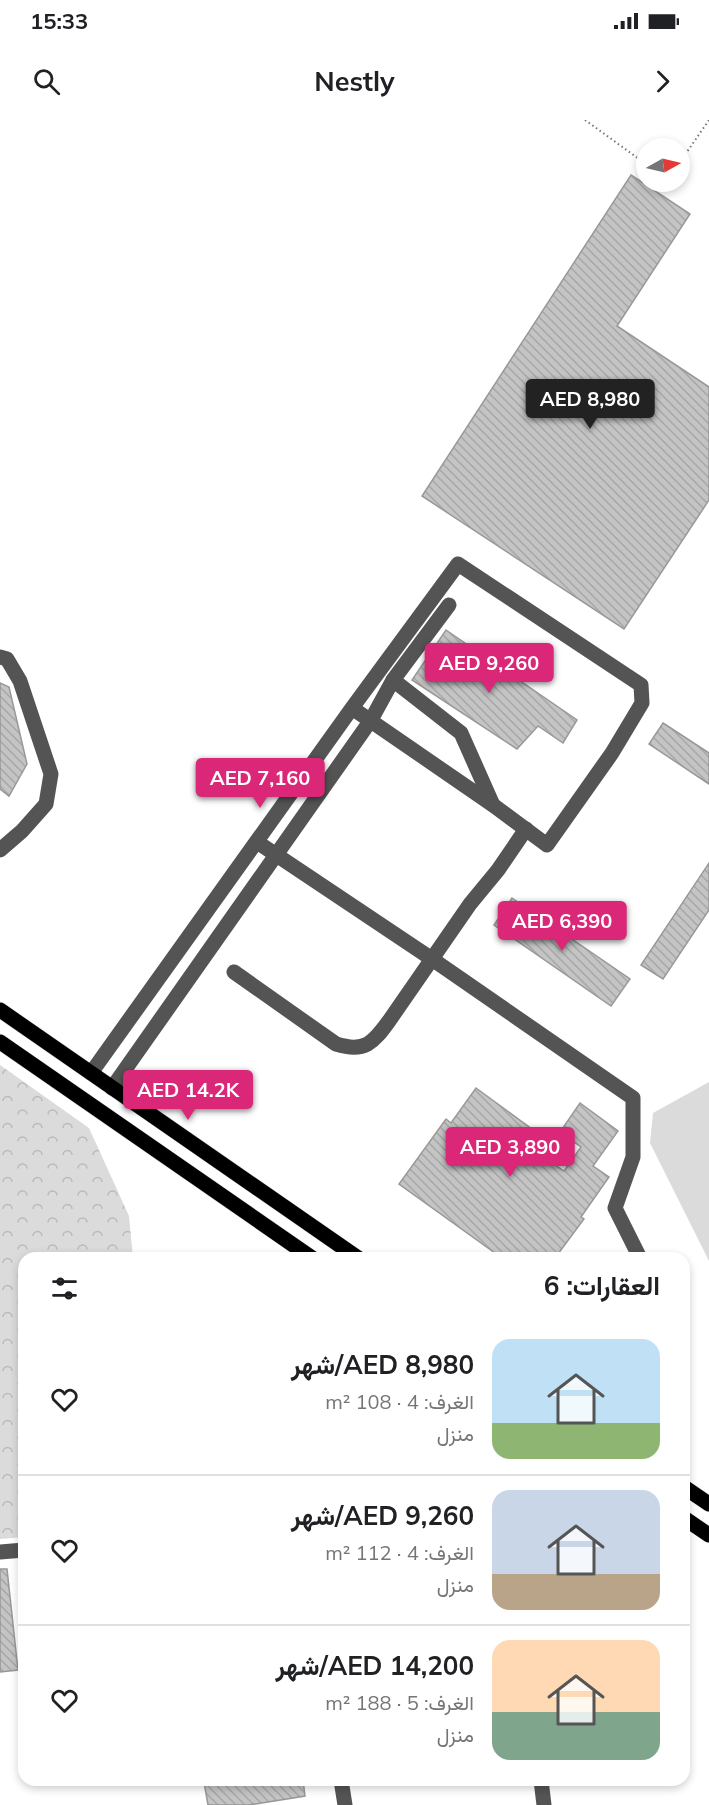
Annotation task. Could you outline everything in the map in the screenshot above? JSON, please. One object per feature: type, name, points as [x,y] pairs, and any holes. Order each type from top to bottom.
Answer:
[{"type":"main road","points":[[0,1010],[349,1252]]},
{"type":"main road","points":[[0,1041],[303,1252]]},
{"type":"main road","points":[[690,1491],[709,1504]]},
{"type":"main road","points":[[690,1522],[709,1535]]},
{"type":"street","points":[[91,1073],[352,708],[458,564],[641,685],[642,703],[612,753],[547,845],[352,708]]},
{"type":"street","points":[[112,1088],[371,720],[393,680],[449,605]]},
{"type":"street","points":[[0,657],[7,659],[20,681],[51,774],[46,804],[22,831],[0,850]]},
{"type":"street","points":[[393,680],[461,733],[493,805]]},
{"type":"street","points":[[234,972],[336,1044],[350,1049],[363,1047],[376,1039],[470,904],[498,870],[526,829]]},
{"type":"street","points":[[256,842],[432,959],[633,1098],[633,1158],[615,1208],[637,1252]]},
{"type":"street","points":[[0,1552],[18,1550]]},
{"type":"street","points":[[342,1786],[345,1805]]},
{"type":"street","points":[[542,1786],[544,1805]]},
{"type":"path","points":[[585,120],[636,157]]},
{"type":"path","points":[[690,148],[709,120]]},
{"type":"green space","points":[[0,1065],[89,1128],[129,1216],[132,1252],[18,1252],[18,1538],[0,1539]]},
{"type":"green space","points":[[709,1082],[709,1261],[650,1143],[653,1113]]},
{"type":"building","points":[[631,175],[636,178],[636,192],[657,192],[690,214],[617,326],[709,387],[709,500],[624,629],[422,496]]},
{"type":"building","points":[[446,630],[577,720],[563,743],[538,726],[517,749],[412,680]]},
{"type":"building","points":[[0,683],[9,687],[27,764],[9,796],[0,789]]},
{"type":"building","points":[[663,723],[709,753],[709,784],[649,744]]},
{"type":"building","points":[[709,863],[709,910],[663,979],[641,965]]},
{"type":"building","points":[[512,898],[630,979],[611,1006],[494,925]]},
{"type":"building","points":[[476,1088],[551,1143],[542,1156],[564,1171],[581,1147],[560,1132],[580,1103],[618,1131],[593,1166],[609,1177],[581,1217],[584,1219],[559,1252],[494,1252],[399,1184],[446,1119],[451,1123]]},
{"type":"building","points":[[0,1569],[7,1569],[18,1670],[0,1672]]},
{"type":"building","points":[[205,1786],[304,1786],[305,1796],[249,1805],[208,1805]]}]
